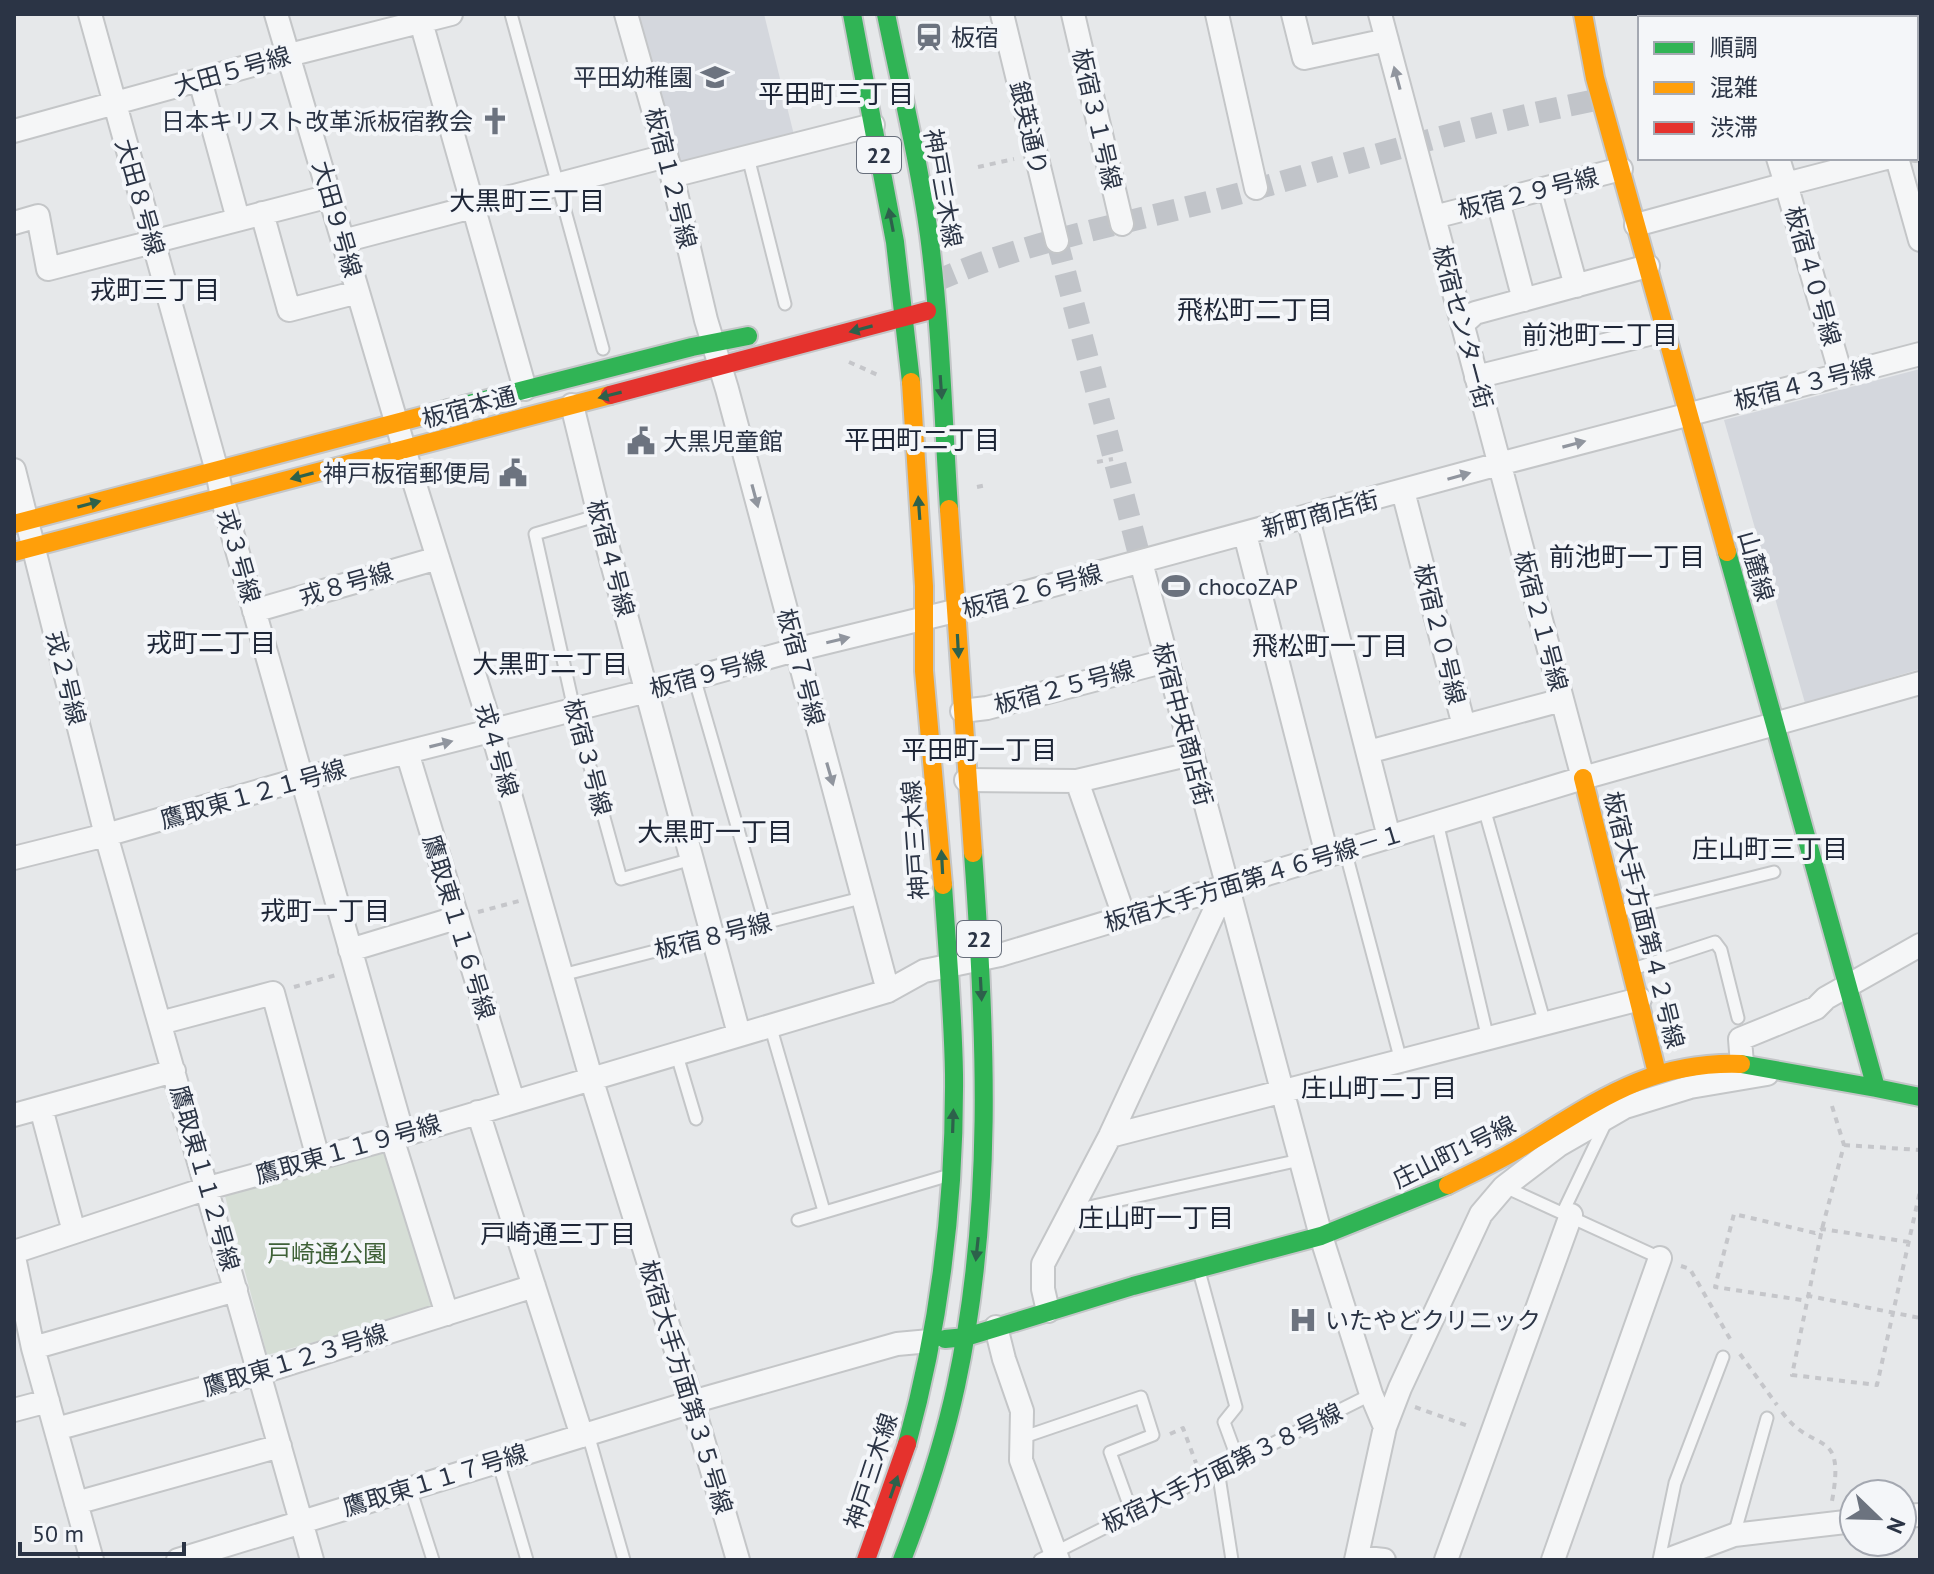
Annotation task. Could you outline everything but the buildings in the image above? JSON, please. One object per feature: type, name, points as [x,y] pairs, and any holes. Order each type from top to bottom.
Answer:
[{"type":"main road","name":"神戸三木線","points":[[852,14],[895,242],[895,299],[904,318],[912,390],[925,684],[939,819],[954,1074],[944,1262],[930,1341],[908,1442],[866,1560]]},
{"type":"main road","name":"神戸三木線","points":[[886,14],[929,235],[934,282],[980,959],[985,1087],[977,1251],[966,1337],[952,1412],[939,1458],[902,1560]]},
{"type":"main road","name":"山麓線","points":[[1583,14],[1589,58],[1876,1088]]},
{"type":"main road","points":[[895,299],[934,282]]},
{"type":"main road","name":"板宿本通","points":[[24,549],[936,309]]},
{"type":"main road","name":"板宿本通","points":[[20,522],[525,389],[767,331]]},
{"type":"main road","name":"板宿大手方面第４２号線","points":[[1583,778],[1657,1073]]},
{"type":"main road","name":"庄山町1号線","points":[[930,1341],[966,1337],[1048,1311],[1321,1236],[1433,1193],[1522,1147],[1594,1101],[1657,1073],[1708,1063],[1742,1064],[1876,1088]]},
{"type":"main road","points":[[1876,1088],[1920,1097]]},
{"type":"street","name":"大田８号線","points":[[90,14],[217,471]]},
{"type":"street","name":"大田９号線","points":[[276,14],[398,424]]},
{"type":"street","name":"大田５号線","points":[[14,131],[451,14]]},
{"type":"street","name":"板宿１２号線","points":[[626,14],[669,166],[713,343]]},
{"type":"street","name":"銀英通り","points":[[1002,14],[1057,241]]},
{"type":"street","name":"板宿３１号線","points":[[1073,14],[1122,224]]},
{"type":"street","points":[[1217,14],[1256,188]]},
{"type":"street","points":[[1293,14],[1304,58],[1387,40]]},
{"type":"street","name":"板宿センター街","points":[[1380,14],[1499,464]]},
{"type":"street","points":[[421,22],[525,389]]},
{"type":"street","points":[[200,80],[238,219]]},
{"type":"street","points":[[343,241],[559,184],[748,157],[873,125]]},
{"type":"street","points":[[1636,225],[1786,184],[1779,160]]},
{"type":"street","name":"板宿４０号線","points":[[1841,375],[1786,184],[1878,160]]},
{"type":"street","points":[[1898,160],[1920,240]]},
{"type":"street","name":"板宿２９号線","points":[[1434,217],[1621,169]]},
{"type":"street","points":[[1549,188],[1576,286]]},
{"type":"street","points":[[14,223],[38,216],[48,269],[330,196]]},
{"type":"street","points":[[1498,201],[1524,300]]},
{"type":"street","points":[[262,213],[289,310],[358,292]]},
{"type":"street","points":[[1463,324],[1475,313],[1648,266]]},
{"type":"street","points":[[1476,377],[1665,330]]},
{"type":"street","name":"板宿７号線","points":[[713,343],[888,991]]},
{"type":"street","name":"板宿４３号線","points":[[1688,414],[1920,354]]},
{"type":"street","name":"板宿４号線","points":[[572,405],[739,1034]]},
{"type":"street","points":[[1499,464],[1688,414]]},
{"type":"street","name":"戎４号線","points":[[398,424],[492,731],[591,1078]]},
{"type":"street","name":"新町商店街","points":[[1141,562],[1499,464]]},
{"type":"street","name":"板宿２１号線","points":[[1499,464],[1583,778]]},
{"type":"street","name":"戎２号線","points":[[14,470],[24,549],[106,835]]},
{"type":"street","name":"戎３号線","points":[[217,471],[353,960],[447,1314]]},
{"type":"street","name":"板宿２０号線","points":[[1368,752],[1464,726],[1403,491]]},
{"type":"street","points":[[1308,518],[1389,837]]},
{"type":"street","points":[[1245,534],[1336,852]]},
{"type":"street","name":"戎８号線","points":[[254,611],[438,558]]},
{"type":"street","name":"板宿２６号線","points":[[924,619],[1141,562]]},
{"type":"street","name":"板宿中央商店街","points":[[1141,562],[1321,1236],[1371,1394],[1385,1427]]},
{"type":"street","name":"板宿９号線","points":[[492,731],[924,619]]},
{"type":"street","name":"板宿２５号線","points":[[962,711],[987,708],[1166,661]]},
{"type":"street","name":"板宿大手方面第４６号線－１","points":[[591,1078],[888,991],[924,971],[980,959],[1583,778],[1920,683]]},
{"type":"street","points":[[1464,726],[1562,700]]},
{"type":"street","name":"鷹取東１２１号線","points":[[14,858],[301,779],[492,731]]},
{"type":"street","name":"鷹取東１１６号線","points":[[407,752],[513,1101]]},
{"type":"street","points":[[966,780],[1077,781],[1191,754]]},
{"type":"street","points":[[1077,781],[1124,916]]},
{"type":"street","name":"鷹取東１１２号線","points":[[106,835],[312,1560]]},
{"type":"street","points":[[1048,1311],[1043,1289],[1043,1264],[1110,1136],[1226,886]]},
{"type":"street","points":[[353,960],[456,918]]},
{"type":"street","points":[[1742,1064],[1740,1039],[1816,1008],[1826,998],[1920,945]]},
{"type":"street","points":[[160,1023],[273,993],[318,1158]]},
{"type":"street","points":[[1110,1136],[1640,999]]},
{"type":"street","points":[[14,1115],[174,1071]]},
{"type":"street","points":[[1384,1560],[1357,1559],[1385,1427],[1481,1214],[1504,1187],[1559,1145],[1625,1107],[1690,1087],[1780,1071]]},
{"type":"street","name":"鷹取東１１９号線","points":[[14,1254],[208,1188],[398,1136],[591,1078]]},
{"type":"street","name":"板宿大手方面第３５号線","points":[[591,1078],[738,1560]]},
{"type":"street","points":[[41,1108],[74,1232]]},
{"type":"street","points":[[478,1112],[585,1435]]},
{"type":"street","points":[[1446,1560],[1567,1214]]},
{"type":"street","points":[[14,1254],[33,1348],[92,1560]]},
{"type":"street","points":[[1553,1560],[1660,1258]]},
{"type":"street","name":"鷹取東１２３号線","points":[[56,1429],[259,1373],[534,1286]]},
{"type":"street","points":[[33,1348],[236,1290]]},
{"type":"street","points":[[996,1327],[1022,1411],[1021,1460],[1051,1557]]},
{"type":"street","name":"鷹取東１１７号線","points":[[178,1560],[692,1402],[897,1344],[930,1341]]},
{"type":"street","points":[[14,1410],[48,1401]]},
{"type":"street","points":[[76,1503],[280,1446]]},
{"type":"street","points":[[1667,1560],[1734,1535],[1838,1523]]},
{"type":"lane","points":[[511,14],[603,349]]},
{"type":"lane","points":[[748,157],[785,304]]},
{"type":"lane","name":"板宿３号線","points":[[599,515],[535,534],[574,709],[621,879],[692,859]]},
{"type":"lane","points":[[694,677],[765,923]]},
{"type":"lane","points":[[1484,808],[1545,1024]]},
{"type":"lane","points":[[1437,822],[1488,1039]]},
{"type":"lane","points":[[1336,852],[1401,1061]]},
{"type":"lane","points":[[1617,912],[1774,872]]},
{"type":"lane","name":"板宿８号線","points":[[562,975],[865,897]]},
{"type":"lane","points":[[1632,969],[1715,942],[1721,950],[1738,1018]]},
{"type":"lane","points":[[770,1024],[824,1211]]},
{"type":"lane","points":[[676,1052],[696,1119]]},
{"type":"lane","points":[[1567,1214],[1608,1117]]},
{"type":"lane","points":[[1071,1211],[1300,1160]]},
{"type":"lane","points":[[798,1220],[951,1175]]},
{"type":"lane","points":[[1504,1187],[1660,1258]]},
{"type":"lane","points":[[1199,1270],[1236,1407],[1224,1422],[1238,1460]]},
{"type":"lane","points":[[1659,1560],[1675,1483],[1723,1357]]},
{"type":"lane","points":[[1021,1438],[1141,1397],[1153,1435],[1110,1452],[1132,1513]]},
{"type":"lane","name":"板宿大手方面第３８号線","points":[[1051,1557],[1132,1513],[1362,1399]]},
{"type":"lane","points":[[1734,1535],[1767,1418]]},
{"type":"lane","points":[[585,1435],[624,1560]]},
{"type":"lane","points":[[498,1461],[527,1560]]},
{"type":"lane","points":[[1218,1470],[1232,1560]]},
{"type":"lane","points":[[410,1488],[433,1560]]},
{"type":"path","points":[[978,167],[1036,154]]},
{"type":"path","points":[[843,359],[880,376]]},
{"type":"path","points":[[1097,462],[1113,459]]},
{"type":"path","points":[[977,487],[987,485]]},
{"type":"path","points":[[456,918],[539,895]]},
{"type":"path","points":[[273,993],[353,960]]},
{"type":"path","points":[[1830,1100],[1844,1145],[1822,1229],[1792,1375],[1877,1385],[1920,1191]]},
{"type":"path","points":[[1844,1145],[1920,1150]]},
{"type":"path","points":[[1704,1296],[1715,1287],[1734,1214],[1815,1233],[1822,1229],[1909,1242]]},
{"type":"path","points":[[1911,1232],[1920,1234]]},
{"type":"path","points":[[1690,1269],[1729,1339],[1791,1425],[1828,1446],[1836,1462],[1833,1499]]},
{"type":"path","points":[[1715,1287],[1802,1300],[1809,1296],[1920,1318]]},
{"type":"path","points":[[1420,1408],[1482,1431]]},
{"type":"path","points":[[1153,1435],[1159,1438],[1183,1428],[1202,1478]]},
{"type":"shaded area","name":"平田幼稚園","points":[[634,14],[764,14],[795,139],[675,172]]},
{"type":"shaded area","points":[[1920,369],[1920,669],[1805,703],[1724,420]]},
{"type":"green space","name":"戸崎通公園","points":[[391,1148],[437,1308],[267,1355],[225,1196]]},
{"type":"tunnel","points":[[934,282],[1002,256],[1074,235],[1219,199],[1456,133],[1601,99]]},
{"type":"tunnel","points":[[1057,241],[1141,562]]},
{"type":"traffic: fast","points":[[852,14],[895,242],[911,382]]},
{"type":"traffic: fast","points":[[886,14],[929,235],[939,338],[949,509]]},
{"type":"traffic: fast","points":[[449,409],[692,347],[748,336]]},
{"type":"traffic: fast","points":[[1727,552],[1876,1088],[1920,1097]]},
{"type":"traffic: fast","points":[[902,1560],[951,1408],[977,1254],[984,1121],[981,987],[973,853]]},
{"type":"traffic: fast","points":[[907,1444],[937,1307],[952,1168],[953,1050],[943,885]]},
{"type":"traffic: fast","points":[[1741,1064],[1876,1088]]},
{"type":"traffic: fast","points":[[945,1339],[966,1337],[1133,1286],[1321,1236],[1448,1185]]},
{"type":"traffic: slow","points":[[1583,14],[1595,78],[1727,552]]},
{"type":"traffic: slow","points":[[911,382],[924,586],[924,671],[943,885]]},
{"type":"traffic: slow","points":[[14,552],[610,395]]},
{"type":"traffic: slow","points":[[14,524],[449,409]]},
{"type":"traffic: slow","points":[[949,509],[973,853]]},
{"type":"traffic: slow","points":[[1583,778],[1657,1073]]},
{"type":"traffic: slow","points":[[1448,1185],[1506,1156],[1627,1086],[1680,1069],[1741,1064]]},
{"type":"traffic: jam","points":[[610,395],[927,311]]},
{"type":"traffic: jam","points":[[866,1560],[907,1444]]},
{"type":"place","name":"板宿","points":[[929,37]]},
{"type":"place","name":"平田幼稚園","points":[[715,77]]},
{"type":"place","name":"日本キリスト改革派板宿教会","points":[[495,121]]},
{"type":"place","name":"大黒児童館","points":[[641,441]]},
{"type":"place","name":"神戸板宿郵便局","points":[[513,473]]},
{"type":"place","name":"chocoZAP","points":[[1176,586]]},
{"type":"place","name":"いたやどクリニック","points":[[1303,1320]]},
{"type":"district","name":"平田町三丁目","points":[[836,93]]},
{"type":"district","name":"大黒町三丁目","points":[[527,200]]},
{"type":"district","name":"戎町三丁目","points":[[155,289]]},
{"type":"district","name":"飛松町二丁目","points":[[1255,309]]},
{"type":"district","name":"前池町二丁目","points":[[1600,334]]},
{"type":"district","name":"平田町二丁目","points":[[922,439]]},
{"type":"district","name":"前池町一丁目","points":[[1627,556]]},
{"type":"district","name":"戎町二丁目","points":[[211,642]]},
{"type":"district","name":"飛松町一丁目","points":[[1330,645]]},
{"type":"district","name":"大黒町二丁目","points":[[550,663]]},
{"type":"district","name":"平田町一丁目","points":[[979,749]]},
{"type":"district","name":"大黒町一丁目","points":[[715,831]]},
{"type":"district","name":"庄山町三丁目","points":[[1770,848]]},
{"type":"district","name":"戎町一丁目","points":[[325,910]]},
{"type":"district","name":"庄山町二丁目","points":[[1379,1087]]},
{"type":"district","name":"庄山町一丁目","points":[[1156,1217]]},
{"type":"district","name":"戸崎通三丁目","points":[[558,1233]]}]
